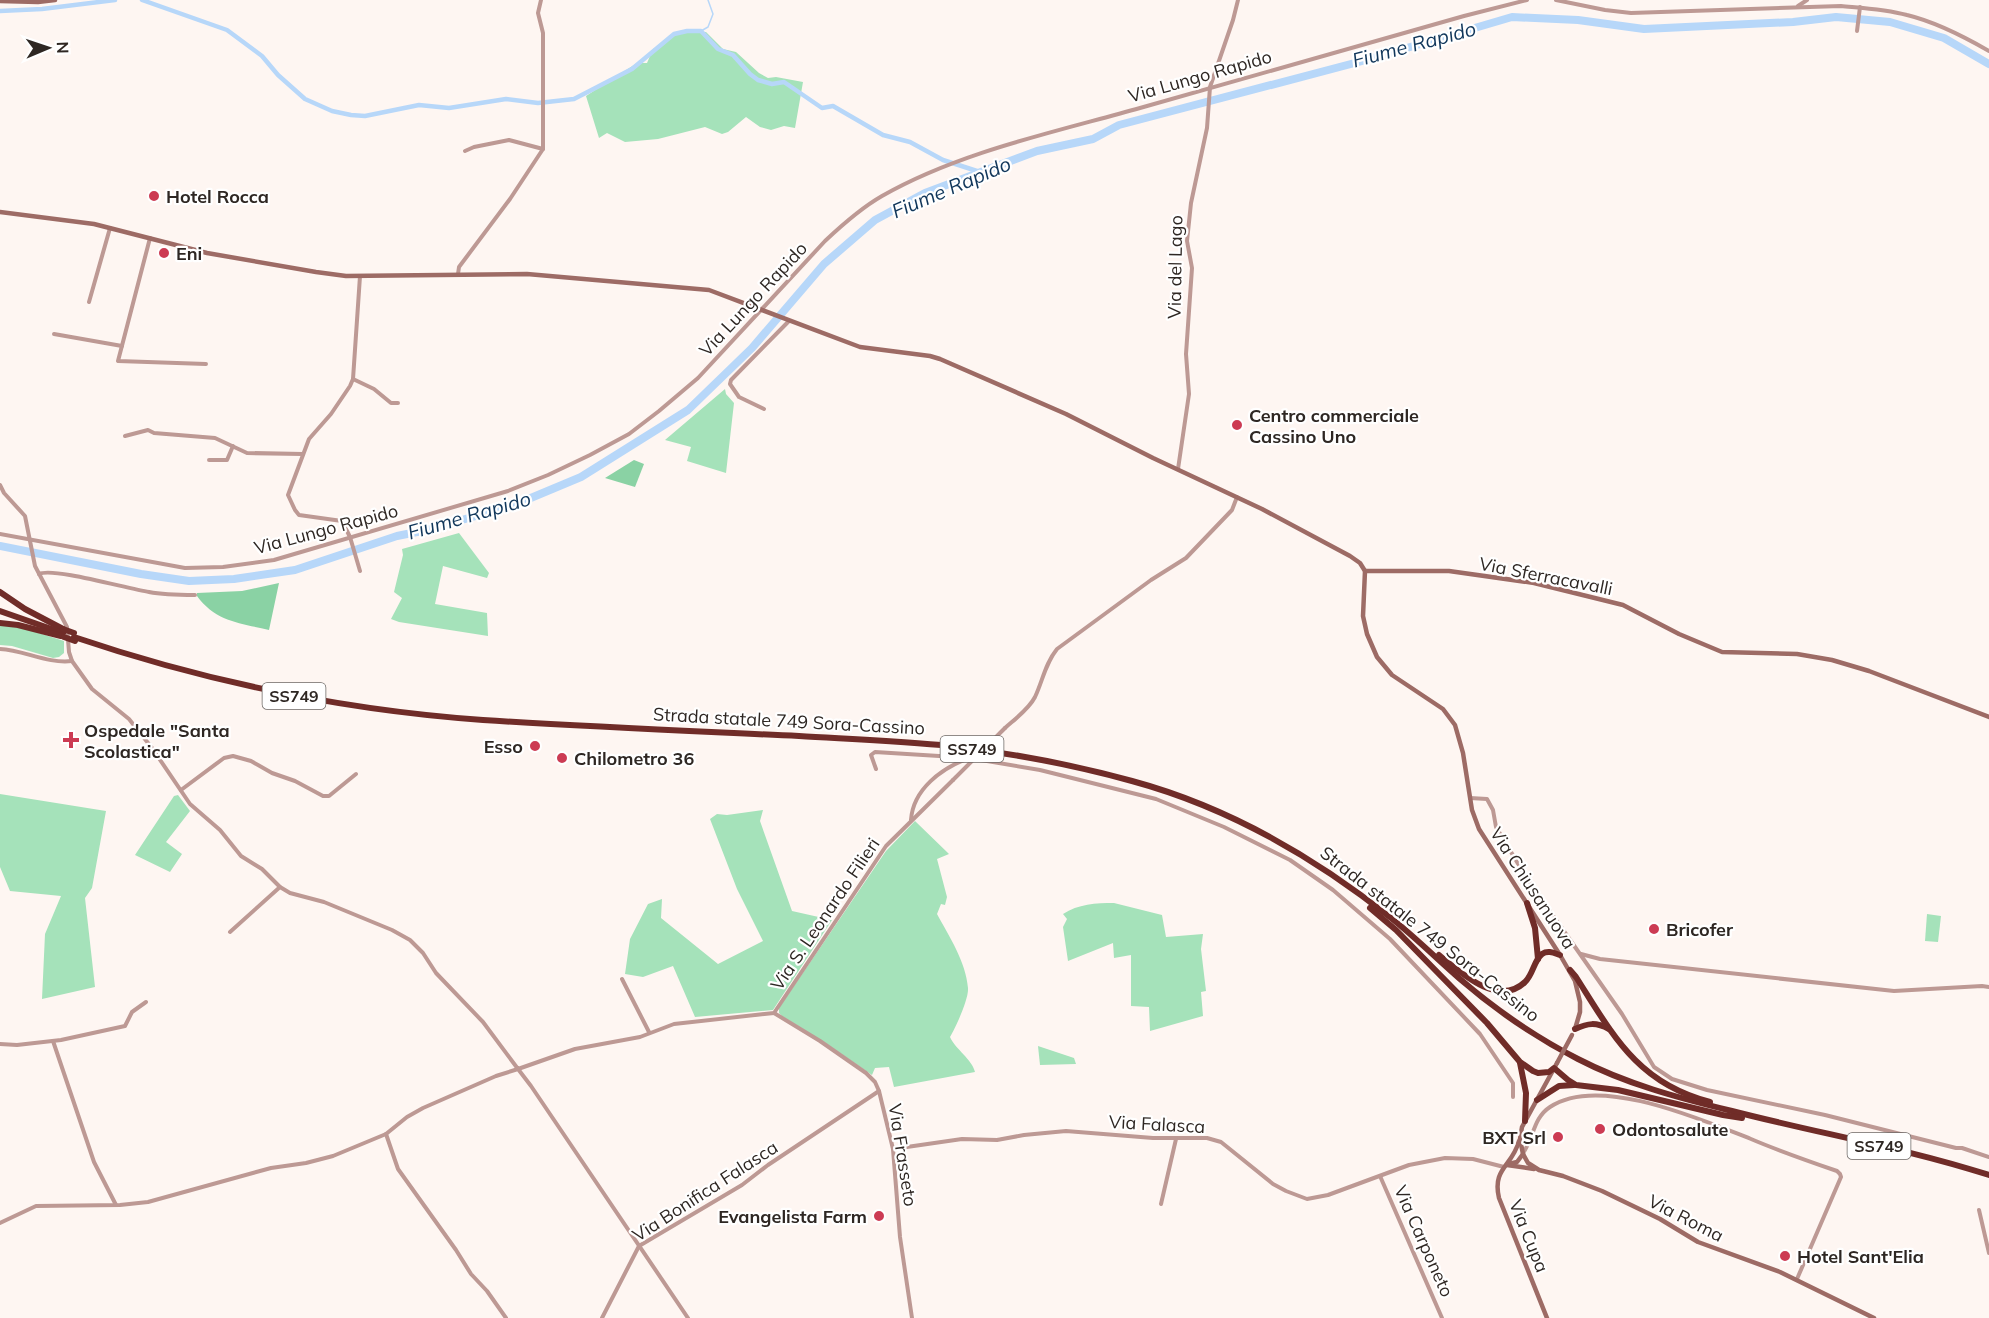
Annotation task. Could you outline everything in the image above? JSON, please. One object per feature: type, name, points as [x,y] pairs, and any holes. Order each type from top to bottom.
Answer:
[{"type":"highway","points":[[0,592],[63,633]]},
{"type":"highway","name":"Strada statale 749 Sora-Cassino","points":[[0,611],[150,662],[212,679],[351,706],[483,720],[954,747],[1025,758],[1126,779],[1202,804],[1279,840],[1390,918],[1498,1009],[1534,1035],[1579,1060],[1626,1081],[1671,1096],[1989,1175]]},
{"type":"highway","points":[[0,623],[63,633]]},
{"type":"highway","points":[[1343,883],[1388,923],[1487,1023],[1520,1062],[1538,1073],[1549,1072],[1555,1065],[1568,1080],[1576,1085]]},
{"type":"highway","points":[[1527,903],[1535,928],[1538,959]]},
{"type":"highway","points":[[1390,918],[1406,927],[1473,983],[1489,989],[1506,991],[1518,988],[1527,981],[1538,959],[1544,953],[1551,952],[1560,955]]},
{"type":"highway","points":[[1570,970],[1634,1061],[1650,1074],[1666,1084],[1705,1101],[1767,1120]]},
{"type":"highway","points":[[1573,1032],[1586,1024],[1594,1023],[1610,1029]]},
{"type":"highway","points":[[1520,1062],[1526,1093],[1525,1121]]},
{"type":"highway","points":[[1537,1100],[1559,1086],[1576,1085],[1618,1090],[1723,1115],[1767,1120]]},
{"type":"main road","points":[[0,1],[55,0]]},
{"type":"main road","points":[[0,212],[74,221],[220,256],[316,272],[360,276],[528,274],[709,290],[860,348],[940,358],[1066,414],[1237,496],[1350,556],[1360,563],[1365,572]]},
{"type":"main road","name":"Via Sferracavalli","points":[[1365,572],[1449,571],[1534,583],[1623,605],[1679,634],[1722,652],[1797,654],[1832,660],[1869,671],[1989,717]]},
{"type":"main road","name":"Via Chiusanuova","points":[[1365,572],[1363,616],[1367,634],[1377,657],[1392,675],[1443,709],[1450,717],[1459,735],[1469,798],[1479,829],[1570,970],[1578,992],[1580,1012],[1573,1032],[1525,1121]]},
{"type":"main road","name":"Via Cupa","points":[[1525,1121],[1515,1154],[1498,1176],[1498,1198],[1547,1318]]},
{"type":"main road","points":[[1506,1166],[1517,1162],[1523,1154],[1520,1139]]},
{"type":"main road","name":"Via Roma","points":[[1523,1154],[1528,1163],[1539,1170],[1602,1191],[1660,1219],[1698,1242],[1797,1279],[1874,1318]]},
{"type":"main road","points":[[1506,1166],[1539,1170]]},
{"type":"street","points":[[458,274],[459,267],[510,199],[543,149],[543,33],[538,13],[541,0]]},
{"type":"street","name":"Via del Lago","points":[[1178,469],[1189,394],[1186,358],[1192,268],[1187,241],[1191,203],[1205,137],[1210,87],[1238,0]]},
{"type":"street","name":"Via Lungo Rapido","points":[[0,534],[31,542],[185,568],[222,567],[274,560],[508,491],[548,476],[629,434],[698,378],[844,223],[880,197],[905,184],[964,160],[1047,133],[1527,0]]},
{"type":"street","points":[[1556,0],[1631,13],[1794,7],[1860,8],[1908,15],[1950,30],[1989,51]]},
{"type":"street","points":[[1794,7],[1802,5],[1807,0]]},
{"type":"street","points":[[1857,31],[1860,8]]},
{"type":"street","points":[[465,151],[509,140],[543,149]]},
{"type":"street","points":[[89,302],[110,228]]},
{"type":"street","points":[[150,238],[118,361],[207,364]]},
{"type":"street","points":[[360,276],[353,379],[331,414],[309,439],[288,495],[295,510],[302,516],[342,522],[350,538],[360,571]]},
{"type":"street","points":[[764,409],[739,397],[730,384],[731,380],[788,322]]},
{"type":"street","points":[[54,334],[122,346]]},
{"type":"street","points":[[353,379],[374,389],[391,403],[398,403]]},
{"type":"street","points":[[126,436],[148,430],[154,433],[215,438],[247,453],[303,454]]},
{"type":"street","points":[[209,460],[226,460],[232,446]]},
{"type":"street","points":[[0,485],[4,493],[25,516],[34,562],[68,627],[69,652],[72,661],[92,689],[129,719],[196,810],[220,830],[241,856],[262,869],[280,887],[324,902],[399,933],[417,946],[436,973],[483,1022],[531,1086],[688,1318]]},
{"type":"street","name":"Via S. Leonardo Filieri","points":[[0,1223],[36,1206],[116,1205],[148,1202],[237,1176],[324,1159],[386,1134],[407,1117],[423,1108],[496,1076],[575,1049],[640,1037],[674,1024],[774,1013],[886,846],[1030,705],[1045,666],[1057,650],[1151,580],[1186,558],[1232,510],[1237,496]]},
{"type":"street","points":[[39,574],[44,572],[66,575],[149,592],[195,595]]},
{"type":"street","points":[[0,649],[56,661],[72,661]]},
{"type":"street","points":[[876,769],[871,755],[874,752],[955,757],[959,761]]},
{"type":"street","points":[[180,790],[224,758],[233,756],[251,760],[272,773],[295,781],[323,796],[329,796],[356,774]]},
{"type":"street","points":[[911,820],[912,810],[920,792],[927,784],[959,761],[969,758],[1040,770],[1156,799],[1210,822],[1290,860],[1333,890],[1384,933],[1480,1034],[1513,1083],[1513,1097]]},
{"type":"street","points":[[1469,798],[1487,799],[1493,810],[1500,836],[1526,877],[1622,1014],[1654,1067],[1672,1080],[1962,1148],[1989,1157]]},
{"type":"street","points":[[230,932],[280,887]]},
{"type":"street","points":[[1580,954],[1600,959],[1894,992],[1989,987]]},
{"type":"street","points":[[622,979],[649,1032]]},
{"type":"street","points":[[0,1044],[17,1045],[77,1038],[125,1026],[132,1012],[146,1002]]},
{"type":"street","name":"Via Frasseto","points":[[774,1013],[820,1041],[866,1073],[875,1082],[893,1149],[900,1237],[912,1318]]},
{"type":"street","points":[[53,1041],[94,1162],[116,1205]]},
{"type":"street","name":"Via Bonifica Falasca","points":[[602,1318],[639,1246],[742,1185],[879,1091]]},
{"type":"street","points":[[1523,1154],[1538,1120],[1552,1105],[1572,1098],[1619,1096],[1662,1106],[1698,1118],[1837,1171],[1840,1177],[1797,1279]]},
{"type":"street","name":"Via Falasca","points":[[893,1149],[962,1139],[997,1140],[1066,1131],[1176,1139],[1207,1138],[1221,1142],[1273,1184],[1307,1199],[1328,1195],[1409,1165],[1445,1158],[1473,1159],[1506,1166]]},
{"type":"street","points":[[386,1134],[398,1169],[471,1274],[487,1291],[506,1318]]},
{"type":"street","points":[[1161,1204],[1176,1139]]},
{"type":"street","name":"Via Carponeto","points":[[1380,1176],[1442,1318]]},
{"type":"street","points":[[1978,1210],[1989,1253]]},
{"type":"green space","points":[[706,32],[723,49],[736,52],[768,78],[776,77],[803,82],[795,128],[784,126],[771,130],[760,127],[746,117],[728,132],[722,134],[705,127],[658,139],[625,142],[607,133],[599,138],[586,96],[637,63],[647,63],[653,49],[679,33]]},
{"type":"green space","points":[[725,389],[726,394],[734,403],[726,473],[687,461],[691,447],[665,440]]},
{"type":"green space","points":[[634,460],[644,464],[635,487],[605,478]]},
{"type":"green space","points":[[459,533],[489,573],[487,578],[443,566],[435,604],[487,613],[488,636],[391,619],[402,598],[394,592],[403,555],[402,549]]},
{"type":"green space","points":[[279,583],[269,630],[220,616],[204,605],[197,596],[197,593],[242,591]]},
{"type":"green space","points":[[0,625],[26,629],[64,641],[64,653],[53,658],[12,646],[0,645]]},
{"type":"green space","points":[[0,794],[106,811],[92,888],[85,898],[95,987],[42,999],[45,934],[61,896],[10,891],[0,867]]},
{"type":"green space","points":[[178,795],[190,811],[166,842],[182,854],[170,872],[135,855],[174,796]]},
{"type":"green space","points":[[763,810],[760,821],[792,911],[832,920],[773,1010],[695,1017],[673,966],[643,977],[625,974],[630,939],[648,904],[662,899],[661,918],[718,964],[763,941],[737,889],[710,819],[717,814],[727,815]]},
{"type":"green space","points":[[915,821],[949,854],[937,859],[947,897],[945,905],[941,904],[937,914],[960,959],[968,988],[959,1020],[950,1037],[971,1063],[975,1072],[894,1087],[889,1067],[875,1068],[872,1075],[782,1016],[779,1008],[886,851]]},
{"type":"green space","points":[[1114,903],[1162,915],[1166,937],[1203,934],[1201,949],[1206,991],[1201,992],[1203,1016],[1150,1031],[1149,1007],[1131,1006],[1131,955],[1114,958],[1113,943],[1068,961],[1063,927],[1067,919],[1063,914],[1081,906]]},
{"type":"green space","points":[[1927,914],[1941,916],[1938,942],[1925,941]]},
{"type":"green space","points":[[1038,1046],[1074,1058],[1076,1064],[1040,1065]]},
{"type":"waterway","points":[[0,11],[42,9],[115,0]]},
{"type":"waterway","points":[[142,0],[227,30],[262,56],[278,75],[305,99],[332,111],[365,116],[419,105],[449,108],[506,99],[538,103],[574,99],[632,69],[674,34],[701,31],[718,49],[733,55],[758,80],[772,84],[784,82],[822,108],[833,106],[883,135],[910,142],[943,160],[980,172]]},
{"type":"waterway","points":[[701,31],[708,27],[713,14],[708,0]]},
{"type":"waterway","name":"Fiume Rapido","points":[[0,546],[141,574],[189,581],[234,579],[295,570],[397,536],[427,530],[514,505],[581,477],[688,410],[752,348],[824,264],[875,220],[925,193],[1037,151],[1093,139],[1119,125],[1366,60],[1512,17],[1578,20],[1644,29],[1793,22],[1836,17],[1890,22],[1944,38],[1989,64]]},
{"type":"place","name":"Hotel Rocca","points":[[154,196]]},
{"type":"place","name":"Eni","points":[[164,253]]},
{"type":"place","name":"Centro commerciale Cassino Uno","points":[[1237,425]]},
{"type":"place","name":"Ospedale \"Santa Scolastica\"","points":[[71,740]]},
{"type":"place","name":"Esso","points":[[535,746]]},
{"type":"place","name":"Chilometro 36","points":[[562,758]]},
{"type":"place","name":"Bricofer","points":[[1654,929]]},
{"type":"place","name":"Odontosalute","points":[[1600,1129]]},
{"type":"place","name":"BXT Srl","points":[[1558,1137]]},
{"type":"place","name":"Evangelista Farm","points":[[879,1216]]},
{"type":"place","name":"Hotel Sant'Elia","points":[[1785,1256]]}]
